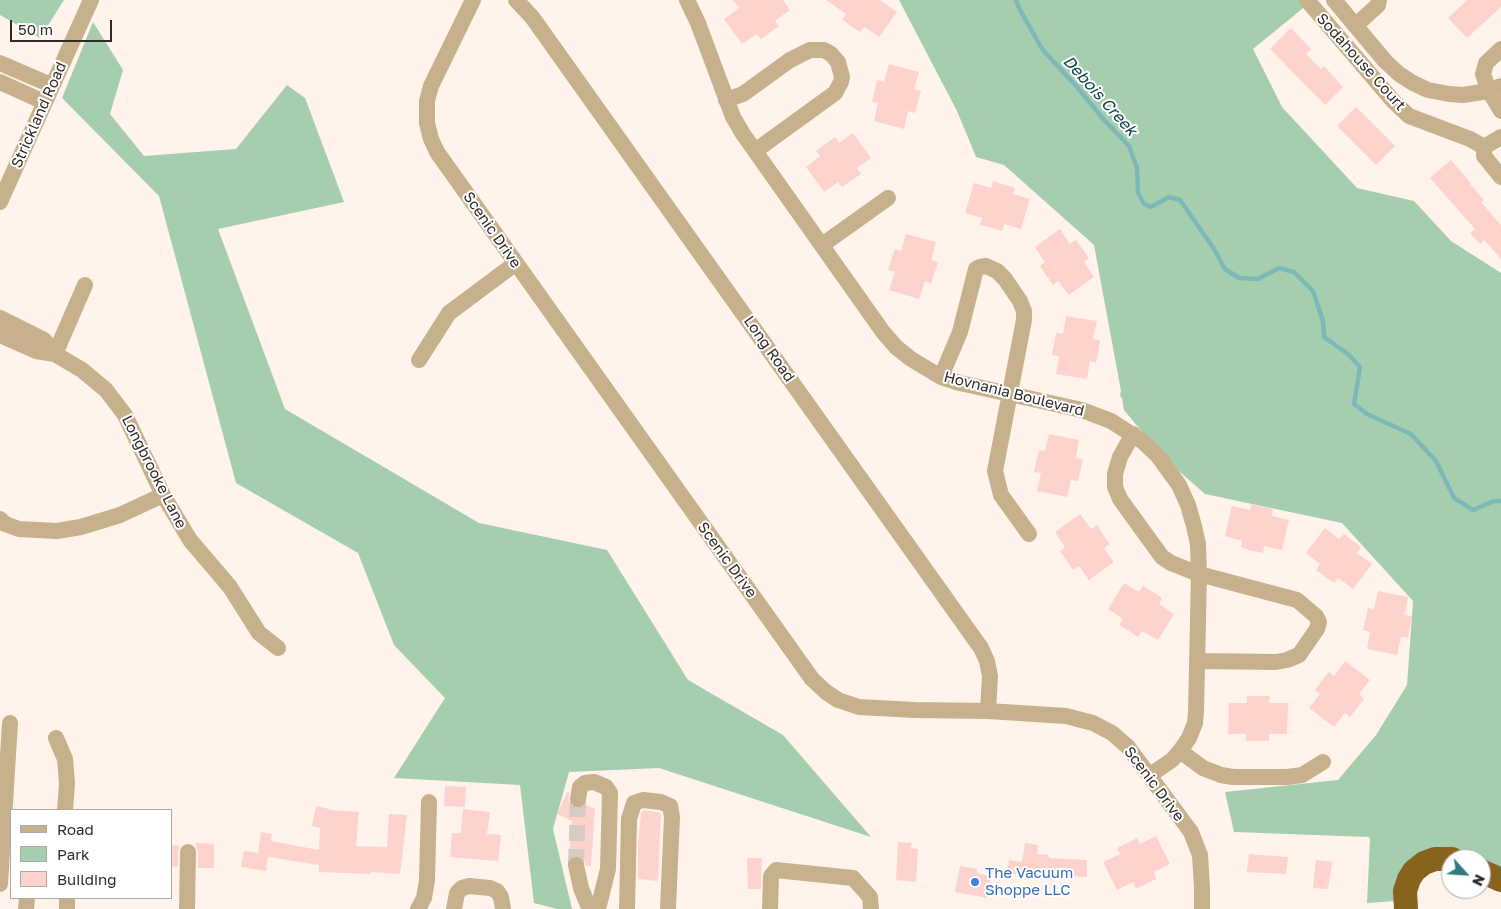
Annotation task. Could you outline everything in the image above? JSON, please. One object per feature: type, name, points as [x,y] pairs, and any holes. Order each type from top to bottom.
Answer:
[{"type":"highway","points":[[1406,909],[1405,891],[1414,871],[1424,863],[1441,859]]},
{"type":"street","name":"Strickland Road","points":[[0,202],[51,85],[91,0]]},
{"type":"street","name":"Scenic Drive","points":[[473,0],[431,86],[427,101],[427,123],[437,152],[818,686],[838,700],[859,707],[988,711],[1066,716],[1092,722],[1112,733],[1128,747],[1191,832],[1200,855],[1202,909]]},
{"type":"street","name":"Long Road","points":[[516,0],[532,17],[981,648],[990,676],[988,711]]},
{"type":"street","name":"Hovnania Boulevard","points":[[687,0],[698,23],[726,100],[743,134],[883,332],[896,346],[911,359],[941,376],[960,383],[1096,414],[1111,421],[1134,434],[1158,456],[1179,485],[1188,505],[1198,544],[1198,661],[1195,723],[1189,738],[1180,751],[1172,760],[1150,775]]},
{"type":"street","name":"Sodahouse Court","points":[[1307,0],[1394,102],[1409,116],[1470,139],[1484,147]]},
{"type":"street","points":[[1334,0],[1385,61],[1412,83],[1428,90],[1449,94],[1463,95],[1495,89]]},
{"type":"street","points":[[1356,25],[1378,5],[1379,0]]},
{"type":"street","points":[[1501,49],[1486,63],[1483,74],[1495,89],[1501,111]]},
{"type":"street","points":[[726,100],[743,94],[790,60],[810,50],[824,50],[831,54],[838,62],[842,77],[839,88],[835,93],[755,151]]},
{"type":"street","points":[[0,63],[51,85]]},
{"type":"street","points":[[0,82],[44,102]]},
{"type":"street","points":[[1501,137],[1484,147],[1484,156],[1501,177]]},
{"type":"street","points":[[822,245],[888,198]]},
{"type":"street","points":[[419,360],[449,313],[516,263]]},
{"type":"street","points":[[941,376],[960,332],[976,269],[980,266],[986,266],[997,271],[1020,301],[1024,311],[1024,320],[996,471],[1001,495],[1029,534]]},
{"type":"street","points":[[55,354],[85,285]]},
{"type":"street","name":"Longbrooke Lane","points":[[0,318],[44,340],[55,354],[92,377],[117,403],[131,426],[163,495],[190,540],[230,587],[259,633],[278,648]]},
{"type":"street","name":"Longbrooke Lane","points":[[0,335],[36,351],[55,354]]},
{"type":"street","points":[[1134,434],[1120,457],[1115,474],[1115,487],[1120,499],[1162,557],[1171,563],[1199,574],[1297,600],[1316,616],[1319,622],[1317,629],[1299,654],[1287,660],[1276,662],[1198,661]]},
{"type":"street","points":[[0,518],[5,524],[19,529],[57,530],[81,527],[120,515],[163,495]]},
{"type":"street","points":[[0,884],[10,723]]},
{"type":"street","points":[[56,738],[65,759],[67,782],[65,809]]},
{"type":"street","points":[[1180,751],[1203,768],[1221,775],[1233,777],[1287,777],[1302,774],[1323,762]]},
{"type":"street","points":[[578,799],[580,787],[585,782],[594,782],[606,786],[610,793],[608,869],[598,909]]},
{"type":"street","points":[[626,909],[630,819],[634,803],[644,800],[661,802],[670,806],[672,817],[668,909]]},
{"type":"street","points":[[418,909],[424,898],[427,880],[429,802]]},
{"type":"street","points":[[187,909],[188,852]]},
{"type":"street","points":[[576,865],[581,888],[587,903],[592,909]]},
{"type":"street","points":[[770,909],[771,876],[776,870],[853,878],[870,897],[871,909]]},
{"type":"street","points":[[454,909],[457,893],[462,888],[469,886],[490,888],[497,891],[501,896],[503,909]]},
{"type":"green space","points":[[0,0],[64,0],[40,38],[0,15]]},
{"type":"green space","points":[[899,0],[1313,0],[1253,49],[1282,107],[1357,188],[1414,201],[1451,241],[1501,273],[1501,870],[1491,866],[1491,849],[1441,849],[1441,861],[1396,901],[1367,903],[1369,837],[1234,832],[1225,792],[1338,780],[1376,735],[1407,685],[1413,601],[1342,523],[1205,494],[1162,456],[1124,410],[1094,245],[1004,165],[976,157],[957,111]]},
{"type":"green space","points":[[93,22],[123,70],[110,114],[144,156],[236,149],[287,85],[305,98],[344,202],[218,229],[285,409],[479,523],[607,550],[688,680],[783,735],[871,837],[659,768],[569,772],[553,829],[572,909],[557,909],[534,903],[520,785],[394,778],[445,698],[394,645],[358,553],[236,483],[159,196],[62,98]]},
{"type":"building","points":[[733,0],[783,0],[790,10],[775,21],[779,26],[761,39],[757,34],[742,44],[724,19],[739,8]]},
{"type":"building","points":[[826,0],[880,0],[897,12],[879,37],[864,27],[860,32],[849,25],[842,19],[846,14]]},
{"type":"building","points":[[1467,0],[1501,0],[1501,7],[1467,38],[1448,18]]},
{"type":"building","points":[[1291,28],[1311,49],[1306,54],[1321,69],[1324,66],[1343,87],[1325,105],[1270,49]]},
{"type":"building","points":[[889,64],[919,72],[914,89],[921,91],[915,113],[908,111],[904,129],[874,121],[878,103],[872,102],[877,80],[884,82]]},
{"type":"building","points":[[1356,107],[1395,146],[1376,165],[1337,126]]},
{"type":"building","points":[[853,133],[871,158],[857,168],[861,174],[842,187],[838,182],[824,192],[806,167],[820,156],[816,151],[835,137],[839,143]]},
{"type":"building","points":[[1451,160],[1484,200],[1481,202],[1501,225],[1501,259],[1484,240],[1480,244],[1470,233],[1475,229],[1430,178]]},
{"type":"building","points":[[993,181],[1015,188],[1013,194],[1030,199],[1021,229],[1004,224],[1002,231],[980,225],[982,218],[965,213],[974,183],[991,188]]},
{"type":"building","points":[[1060,229],[1070,244],[1076,240],[1089,258],[1084,262],[1094,277],[1069,295],[1058,281],[1053,285],[1040,266],[1045,262],[1035,247]]},
{"type":"building","points":[[906,234],[936,242],[931,260],[938,262],[931,284],[925,281],[919,299],[889,290],[895,272],[888,270],[895,249],[901,251]]},
{"type":"building","points":[[1066,316],[1097,321],[1093,339],[1100,340],[1098,354],[1096,363],[1090,361],[1087,379],[1056,374],[1059,356],[1052,355],[1056,333],[1063,334]]},
{"type":"building","points":[[1049,434],[1079,440],[1076,458],[1083,459],[1078,481],[1071,480],[1067,497],[1037,491],[1041,473],[1034,472],[1039,450],[1045,451]]},
{"type":"building","points":[[1251,504],[1273,509],[1272,516],[1289,520],[1282,550],[1264,546],[1263,553],[1249,550],[1241,547],[1242,541],[1225,536],[1232,506],[1250,510]]},
{"type":"building","points":[[1080,514],[1091,529],[1097,525],[1110,544],[1104,548],[1114,562],[1089,580],[1079,566],[1073,570],[1060,551],[1065,547],[1055,532]]},
{"type":"building","points":[[1325,528],[1339,539],[1344,534],[1361,547],[1357,553],[1372,564],[1353,589],[1338,578],[1334,583],[1316,570],[1320,564],[1306,553]]},
{"type":"building","points":[[1124,583],[1139,592],[1143,586],[1153,592],[1162,598],[1159,604],[1174,614],[1158,640],[1142,631],[1138,637],[1119,625],[1123,619],[1108,609]]},
{"type":"building","points":[[1378,591],[1408,597],[1405,615],[1412,616],[1408,638],[1401,637],[1397,655],[1367,649],[1370,632],[1363,630],[1368,608],[1374,609]]},
{"type":"building","points":[[1345,661],[1370,680],[1359,694],[1364,699],[1350,717],[1345,713],[1334,727],[1309,708],[1320,694],[1315,690],[1323,679],[1329,672],[1334,676]]},
{"type":"building","points":[[1247,696],[1270,696],[1269,703],[1288,703],[1287,734],[1269,734],[1269,741],[1246,741],[1246,734],[1228,734],[1229,703],[1247,703]]},
{"type":"building","points":[[445,786],[466,787],[465,807],[444,806]]},
{"type":"building","points":[[567,792],[569,792],[569,802],[572,807],[581,808],[586,805],[595,809],[591,866],[586,866],[584,859],[579,856],[573,855],[569,858],[572,821],[557,814]]},
{"type":"building","points":[[316,806],[329,810],[359,812],[356,846],[387,847],[389,814],[407,815],[400,874],[319,872],[319,865],[268,857],[266,871],[241,867],[244,851],[258,853],[261,832],[272,834],[271,841],[319,850],[320,828],[312,826]]},
{"type":"building","points":[[463,809],[490,812],[487,834],[501,835],[498,861],[450,857],[452,833],[461,833]]},
{"type":"building","points":[[644,810],[661,813],[658,881],[638,879],[638,844],[641,813]]},
{"type":"building","points":[[1156,836],[1170,864],[1154,872],[1156,879],[1136,889],[1133,882],[1117,890],[1103,862],[1120,854],[1117,848],[1137,838],[1140,844]]},
{"type":"building","points":[[898,842],[912,843],[911,848],[918,849],[916,882],[896,880]]},
{"type":"building","points":[[195,843],[214,844],[214,868],[198,868],[198,852]]},
{"type":"building","points":[[1025,843],[1038,845],[1037,854],[1049,855],[1049,858],[1087,860],[1087,877],[1047,875],[1046,878],[1007,873],[1009,860],[1022,862]]},
{"type":"building","points":[[172,845],[180,846],[178,867],[172,866]]},
{"type":"building","points":[[1249,854],[1288,857],[1286,874],[1247,872]]},
{"type":"building","points":[[747,858],[762,858],[761,889],[748,889]]},
{"type":"building","points":[[1316,860],[1332,862],[1328,889],[1313,888]]},
{"type":"building","points":[[960,866],[977,869],[977,873],[991,876],[987,898],[955,892]]},
{"type":"waterway","name":"Debois Creek","points":[[1016,0],[1042,49],[1129,146],[1137,168],[1138,193],[1144,204],[1151,207],[1169,197],[1180,200],[1214,249],[1225,269],[1239,278],[1258,279],[1279,268],[1294,272],[1313,291],[1323,321],[1324,337],[1348,354],[1360,367],[1354,404],[1367,414],[1411,434],[1436,461],[1454,498],[1473,510],[1494,501],[1501,501]]},
{"type":"tunnel","points":[[576,865],[578,799]]},
{"type":"place","name":"The Vacuum Shoppe LLC","points":[[975,882]]}]
